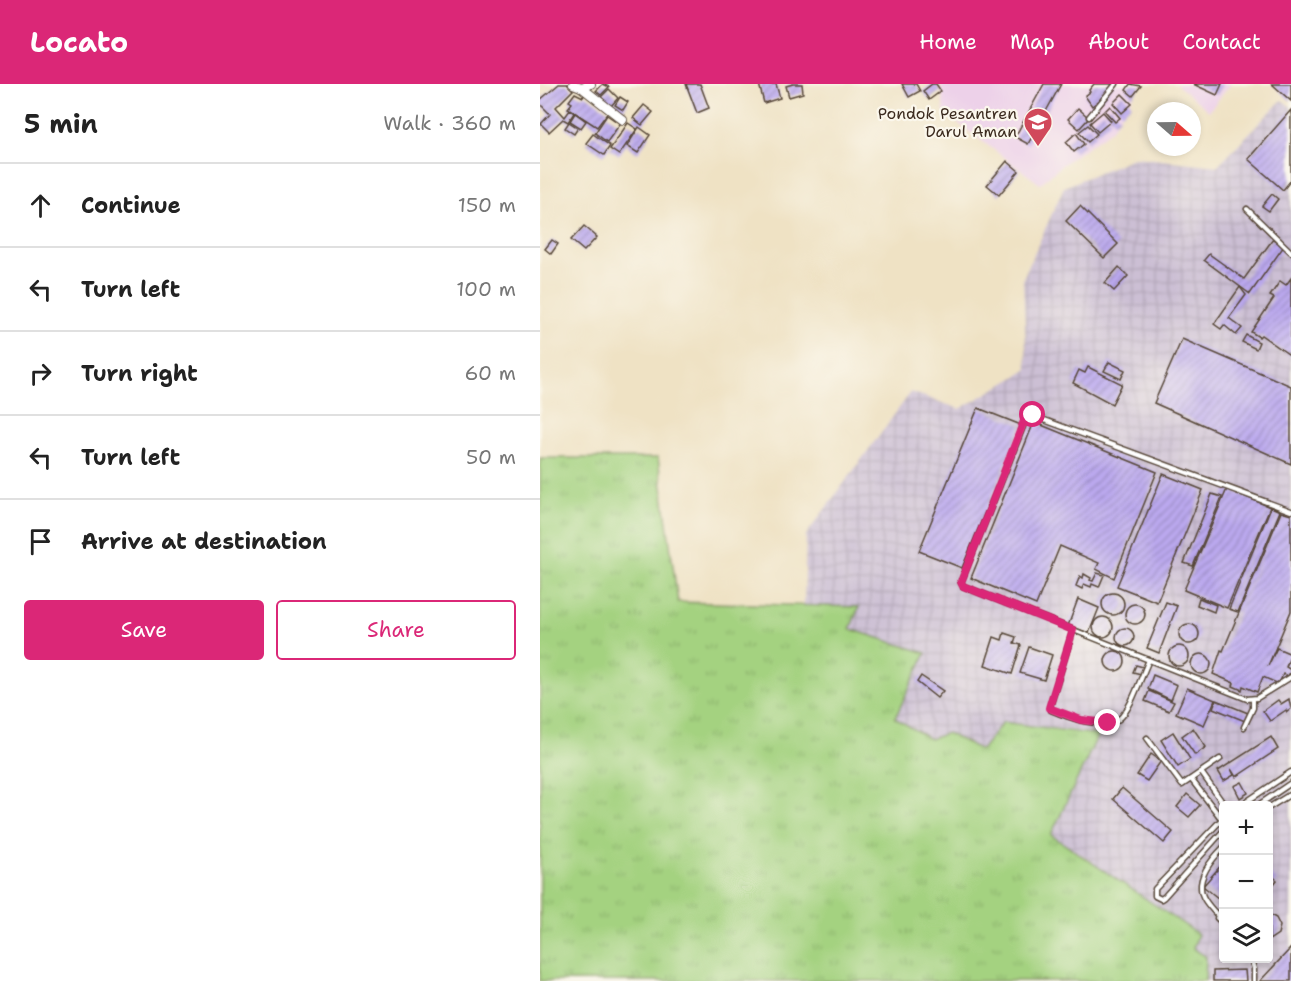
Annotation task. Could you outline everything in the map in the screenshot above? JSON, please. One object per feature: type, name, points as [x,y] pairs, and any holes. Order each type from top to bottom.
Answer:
[{"type":"street","points":[[577,85],[591,84]]},
{"type":"street","points":[[577,85],[623,120]]},
{"type":"lane","points":[[1089,117],[1116,84]]},
{"type":"lane","points":[[1247,209],[1291,252]]},
{"type":"lane","points":[[1291,511],[1027,414],[961,582],[963,586],[1247,699],[1253,699],[1291,677]]},
{"type":"lane","points":[[1073,630],[1050,706],[1050,709],[1059,713],[1081,720],[1108,723],[1119,719],[1128,707],[1149,660]]},
{"type":"lane","points":[[1244,728],[1253,708],[1253,699]]},
{"type":"lane","points":[[1147,738],[1183,785],[1220,759]]},
{"type":"lane","points":[[1202,772],[1222,801]]},
{"type":"lane","points":[[1248,801],[1291,772]]},
{"type":"lane","points":[[1191,779],[1219,814]]},
{"type":"lane","points":[[1264,801],[1291,783]]},
{"type":"lane","points":[[1273,805],[1291,794]]},
{"type":"lane","points":[[1219,823],[1155,890],[1155,896],[1161,899],[1164,897],[1219,836]]},
{"type":"lane","points":[[1219,853],[1210,863],[1200,888],[1203,897],[1219,920]]},
{"type":"lane","points":[[1252,963],[1254,981]]},
{"type":"shaded area","name":"Pondok Pesantren Darul Aman","points":[[941,84],[1141,84],[1111,130],[1063,164],[1040,184],[944,113]]},
{"type":"shaded area","points":[[1176,84],[1231,84],[1209,111],[1201,102]]},
{"type":"shaded area","points":[[1282,100],[1291,107],[1291,981],[1205,981],[1206,957],[1090,860],[1051,835],[1097,735],[981,750],[947,733],[930,739],[895,718],[925,653],[850,629],[858,607],[804,605],[806,535],[911,392],[960,409],[1027,370],[1023,278],[1064,187],[1135,157],[1217,166]]},
{"type":"green space","points":[[540,458],[658,458],[678,602],[859,607],[850,629],[926,653],[895,718],[930,739],[947,733],[981,750],[1003,722],[1098,735],[1051,835],[1198,934],[1193,948],[1206,957],[1205,981],[540,981]]},
{"type":"building","points":[[559,84],[567,84],[573,90],[556,107],[565,117],[570,110],[574,113],[568,122],[563,119],[549,132],[541,124],[550,114],[540,104],[540,100]]},
{"type":"building","points":[[603,84],[609,87],[601,95],[596,91]]},
{"type":"building","points":[[686,84],[700,84],[709,108],[697,113]]},
{"type":"building","points":[[759,84],[776,84],[780,98],[764,103]]},
{"type":"building","points":[[802,84],[803,93],[789,97],[786,86]]},
{"type":"building","points":[[902,84],[916,84],[920,91],[909,97]]},
{"type":"building","points":[[932,84],[936,84],[941,91],[929,100],[923,91]]},
{"type":"building","points":[[1044,84],[1061,84],[1028,144],[1015,137]]},
{"type":"building","points":[[1094,84],[1114,84],[1105,96],[1092,106],[1085,96]]},
{"type":"building","points":[[1130,84],[1141,86],[1133,96],[1126,90]]},
{"type":"building","points":[[1193,84],[1222,84],[1217,95]]},
{"type":"building","points":[[1272,84],[1291,84],[1291,101]]},
{"type":"building","points":[[609,89],[618,98],[611,106],[601,97]]},
{"type":"building","points":[[575,93],[583,97],[585,94],[609,111],[597,127],[568,108],[572,103],[569,101]]},
{"type":"building","points":[[1122,94],[1132,104],[1122,113],[1113,103]]},
{"type":"building","points":[[620,97],[628,102],[623,110],[615,105]]},
{"type":"building","points":[[644,105],[653,112],[642,125],[633,118]]},
{"type":"building","points":[[1110,106],[1120,118],[1115,122],[1105,111]]},
{"type":"building","points":[[1078,108],[1089,118],[1079,129],[1068,119]]},
{"type":"building","points":[[1291,110],[1291,180],[1283,190],[1248,159]]},
{"type":"building","points":[[1103,112],[1111,121],[1098,132],[1090,123]]},
{"type":"building","points":[[575,113],[586,121],[581,128],[570,121]]},
{"type":"building","points":[[607,115],[620,124],[607,142],[595,133]]},
{"type":"building","points":[[569,122],[578,128],[574,134],[565,128]]},
{"type":"building","points":[[628,123],[637,129],[619,155],[610,149]]},
{"type":"building","points":[[1088,125],[1097,134],[1088,142],[1079,132]]},
{"type":"building","points":[[639,127],[650,135],[638,153],[627,146]]},
{"type":"building","points":[[1076,133],[1084,144],[1074,152],[1066,142]]},
{"type":"building","points":[[593,134],[610,146],[604,155],[586,143]]},
{"type":"building","points":[[1007,161],[1019,171],[999,195],[987,185]]},
{"type":"building","points":[[1272,194],[1278,199],[1269,211],[1262,206]]},
{"type":"building","points":[[1080,206],[1118,244],[1104,258],[1066,221]]},
{"type":"building","points":[[584,226],[597,237],[584,251],[571,240]]},
{"type":"building","points":[[1273,239],[1284,246],[1250,294],[1204,260],[1209,254],[1244,279]]},
{"type":"building","points":[[552,240],[558,244],[551,254],[545,249]]},
{"type":"building","points":[[1119,267],[1128,276],[1114,291],[1105,283]]},
{"type":"building","points":[[1291,278],[1291,356],[1261,335],[1259,337],[1251,332],[1274,298],[1270,296],[1280,281],[1286,285]]},
{"type":"building","points":[[1240,287],[1246,295],[1229,318],[1242,328],[1236,335],[1224,325],[1221,329],[1214,324]]},
{"type":"building","points":[[1246,335],[1259,342],[1256,349],[1242,342]]},
{"type":"building","points":[[1182,339],[1291,386],[1291,464],[1154,403]]},
{"type":"building","points":[[1109,362],[1125,370],[1121,379],[1104,371]]},
{"type":"building","points":[[1088,367],[1122,384],[1112,404],[1073,383],[1079,370],[1085,373]]},
{"type":"building","points":[[978,408],[1021,425],[962,568],[919,551]]},
{"type":"building","points":[[1034,422],[1157,472],[1114,578],[1096,569],[1099,563],[1060,546],[1036,605],[971,578]]},
{"type":"building","points":[[1163,474],[1203,490],[1157,602],[1117,586]]},
{"type":"building","points":[[1227,489],[1270,507],[1227,608],[1184,590]]},
{"type":"building","points":[[1212,494],[1222,497],[1193,566],[1184,563]]},
{"type":"building","points":[[1271,507],[1280,511],[1238,612],[1229,609]]},
{"type":"building","points":[[1281,512],[1291,515],[1291,611],[1268,666],[1277,648],[1291,654],[1286,667],[1291,670],[1288,676],[1283,674],[1279,684],[1263,677],[1257,692],[1243,686],[1242,690],[1233,686],[1234,683],[1213,674],[1221,650],[1223,651]]},
{"type":"building","points":[[1097,573],[1104,575],[1099,587],[1084,584],[1082,589],[1076,586],[1080,576],[1083,578],[1084,574],[1093,581]]},
{"type":"building","points":[[1113,593],[1123,600],[1124,604],[1117,614],[1113,615],[1103,608],[1102,604],[1109,594]]},
{"type":"building","points":[[1199,598],[1216,605],[1214,612],[1197,605]]},
{"type":"building","points":[[1078,599],[1099,608],[1089,633],[1068,626]]},
{"type":"building","points":[[1166,602],[1177,606],[1159,653],[1147,648]]},
{"type":"building","points":[[1131,604],[1139,604],[1145,610],[1145,618],[1139,624],[1131,624],[1125,618],[1125,610]]},
{"type":"building","points":[[1099,617],[1107,617],[1113,623],[1113,631],[1107,637],[1099,637],[1093,631],[1093,623]]},
{"type":"building","points":[[1189,624],[1196,627],[1199,634],[1196,641],[1189,644],[1182,641],[1179,634],[1182,627]]},
{"type":"building","points":[[1121,628],[1129,628],[1134,633],[1132,644],[1121,646],[1116,641],[1116,633]]},
{"type":"building","points":[[1004,633],[1016,637],[1014,643],[1021,645],[1012,674],[985,665],[994,637],[1002,640]]},
{"type":"building","points":[[1179,646],[1186,649],[1189,656],[1186,663],[1179,666],[1172,663],[1169,656],[1172,649]]},
{"type":"building","points":[[1029,647],[1052,655],[1044,680],[1020,673]]},
{"type":"building","points":[[1111,651],[1119,651],[1125,657],[1125,665],[1119,671],[1111,671],[1105,665],[1105,657]]},
{"type":"building","points":[[1201,654],[1208,657],[1211,664],[1208,671],[1201,674],[1194,671],[1191,664],[1194,657]]},
{"type":"building","points":[[1136,665],[1143,667],[1141,674],[1133,672]]},
{"type":"building","points":[[1153,675],[1177,685],[1171,700],[1148,689]]},
{"type":"building","points":[[921,676],[943,691],[937,698],[917,682]]},
{"type":"building","points":[[1187,688],[1215,700],[1204,725],[1176,713]]},
{"type":"building","points":[[1149,691],[1174,702],[1169,711],[1145,701]]},
{"type":"building","points":[[1289,699],[1291,709],[1270,721],[1263,711],[1278,700],[1281,704]]},
{"type":"building","points":[[1216,700],[1248,713],[1245,721],[1213,708]]},
{"type":"building","points":[[1193,728],[1206,747],[1195,755],[1182,736]]},
{"type":"building","points":[[1173,732],[1190,759],[1178,767],[1161,740]]},
{"type":"building","points":[[1271,737],[1278,749],[1236,777],[1231,769],[1234,775],[1224,781],[1218,771]]},
{"type":"building","points":[[1151,754],[1161,761],[1147,781],[1137,775]]},
{"type":"building","points":[[1242,782],[1248,793],[1240,798],[1234,786]]},
{"type":"building","points":[[1122,788],[1173,832],[1164,843],[1113,799]]},
{"type":"building","points":[[1187,794],[1200,805],[1189,817],[1177,807]]},
{"type":"building","points":[[1219,868],[1219,899],[1203,886]]},
{"type":"building","points":[[1273,916],[1280,926],[1278,934],[1273,937]]},
{"type":"building","points":[[1291,948],[1291,981],[1260,981]]},
{"type":"building","points":[[1245,970],[1246,981],[1213,981],[1213,971]]},
{"type":"place","name":"Pondok Pesantren Darul Aman","points":[[1038,148]]},
{"type":"route","points":[[1033,415],[1026,416],[961,584],[1073,630],[1049,708],[1081,720],[1108,723]]}]
